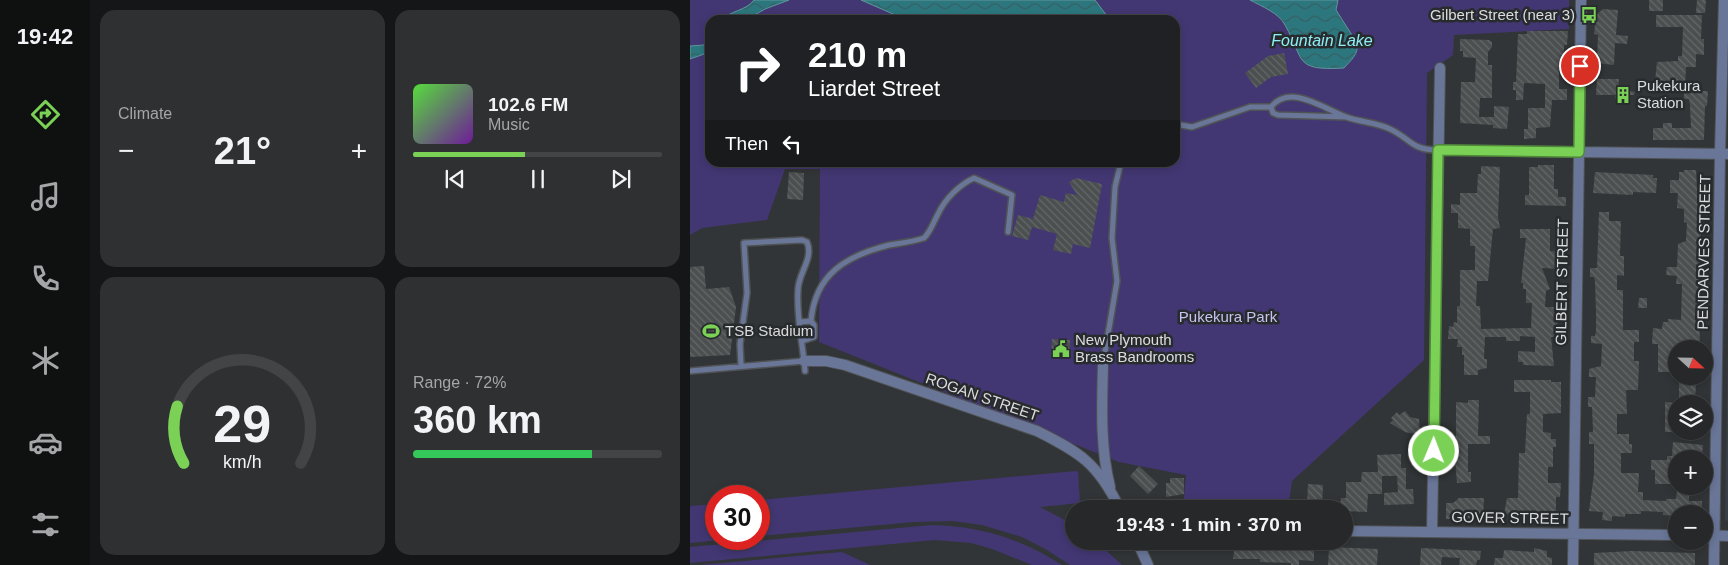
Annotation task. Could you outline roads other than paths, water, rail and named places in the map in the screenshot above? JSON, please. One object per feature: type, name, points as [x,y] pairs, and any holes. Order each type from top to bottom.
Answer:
[{"type":"street","name":"GILBERT STREET","points":[[1573,565],[1581,0]]},
{"type":"street","name":"PENDARVES STREET","points":[[1714,565],[1724,154],[1724,0]]},
{"type":"street","points":[[1432,532],[1440,68]]},
{"type":"street","points":[[1438,150],[1724,154]]},
{"type":"street","name":"ROGAN STREET","points":[[804,361],[826,361],[845,365],[1037,431],[1067,446],[1096,468],[1116,500]]},
{"type":"street","points":[[1103,364],[1102,423],[1105,468],[1110,488]]},
{"type":"street","name":"GOVER STREET","points":[[1353,531],[1668,535]]},
{"type":"street","points":[[1715,535],[1728,536]]},
{"type":"street","points":[[1140,550],[1148,565]]},
{"type":"lane","points":[[1180,125],[1192,127],[1250,107],[1271,107],[1276,102],[1298,98],[1307,99],[1347,117],[1389,128],[1422,150],[1438,150]]},
{"type":"lane","points":[[1271,107],[1273,112],[1278,115],[1347,117]]},
{"type":"lane","points":[[1103,364],[1117,281],[1112,238],[1116,187],[1120,167]]},
{"type":"lane","points":[[810,321],[816,293],[828,276],[865,253],[924,238],[929,233],[946,201],[958,188],[974,178],[1012,195],[1008,232]]},
{"type":"lane","points":[[690,371],[741,365],[804,361],[798,290],[809,256],[807,242],[802,240],[744,243],[746,293],[740,344],[741,365]]},
{"type":"lane","points":[[800,322],[810,321]]},
{"type":"lane","points":[[801,340],[814,337],[814,325],[810,321]]},
{"type":"water","points":[[754,0],[789,0],[755,15],[729,15],[751,4]]},
{"type":"water","points":[[861,0],[1095,0],[1106,15],[894,15]]},
{"type":"water","name":"Fountain Lake","points":[[1250,0],[1338,0],[1336,10],[1357,43],[1356,54],[1344,68],[1308,65],[1299,55],[1279,17]]},
{"type":"water","points":[[705,43],[705,54],[690,59],[690,46],[704,45]]},
{"type":"place","name":"Gilbert Street (near 3)","points":[[1589,15]]},
{"type":"place","name":"Pukekura Station","points":[[1623,95]]},
{"type":"place","name":"TSB Stadium","points":[[711,331]]},
{"type":"place","name":"New Plymouth Brass Bandrooms","points":[[1061,349]]},
{"type":"park label","name":"Pukekura Park","points":[[1228,317]]}]
